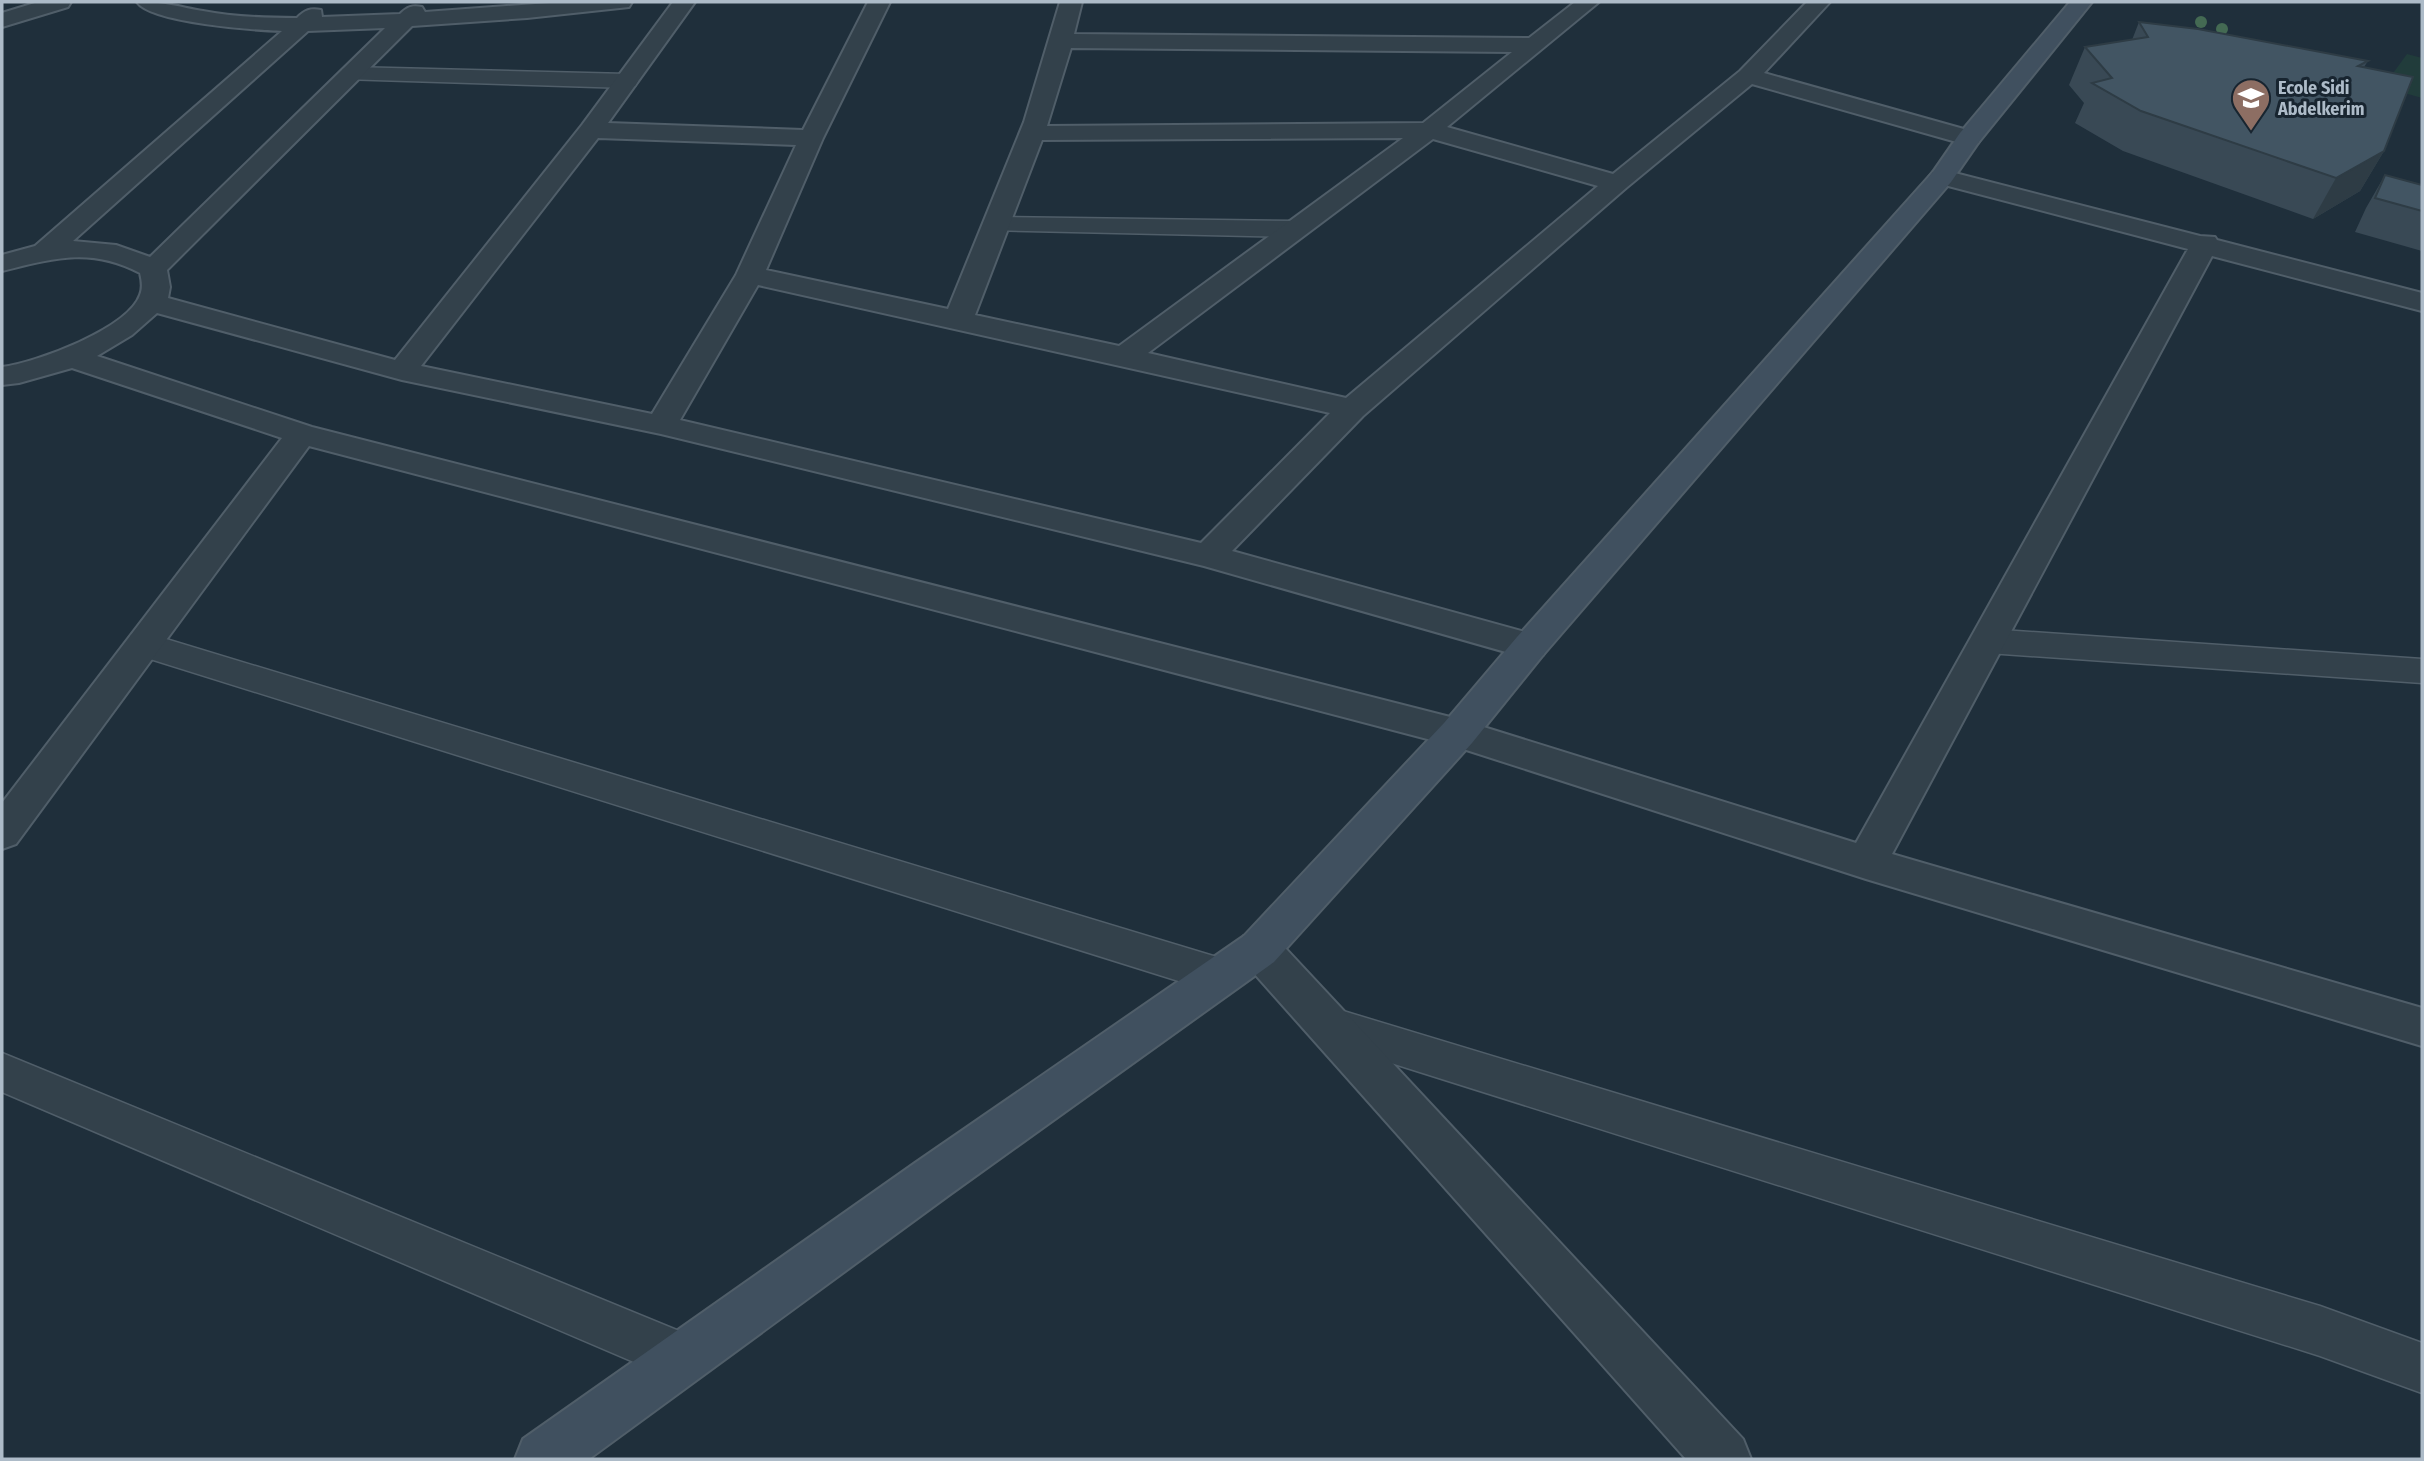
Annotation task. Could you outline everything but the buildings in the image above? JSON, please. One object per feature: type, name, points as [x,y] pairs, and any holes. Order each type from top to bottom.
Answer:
[{"type":"street","points":[[2,20],[60,2]]},
{"type":"street","points":[[148,2],[200,17],[302,24],[520,14],[621,2]]},
{"type":"street","points":[[46,250],[327,2]]},
{"type":"street","points":[[153,269],[425,2]]},
{"type":"street","points":[[402,371],[591,130],[684,2]]},
{"type":"street","points":[[661,425],[750,275],[811,138],[879,2]]},
{"type":"street","points":[[958,321],[1030,133],[1062,41],[1071,2]]},
{"type":"street","points":[[1124,356],[1429,130],[1588,2]]},
{"type":"street","points":[[1208,556],[1352,409],[1617,183],[1748,76],[1819,2]]},
{"type":"street","points":[[543,1459],[1240,962],[1458,733],[1530,646],[1942,177],[1969,138],[2081,2]]},
{"type":"street","points":[[1062,41],[1532,46]]},
{"type":"street","points":[[1748,76],[1969,138]]},
{"type":"street","points":[[591,130],[811,138]]},
{"type":"street","points":[[1030,133],[1429,130],[1617,183]]},
{"type":"street","points":[[1942,177],[2205,243],[2422,302]]},
{"type":"street","points":[[1866,863],[2205,243]]},
{"type":"street","points":[[2,263],[46,250],[99,248],[131,256],[153,269],[158,282],[152,303],[118,333],[69,357],[6,380]]},
{"type":"street","points":[[750,275],[1124,356],[1352,409]]},
{"type":"street","points":[[152,303],[402,371],[661,425],[1208,556],[1530,646]]},
{"type":"street","points":[[69,357],[302,434],[1458,733],[1866,863],[2422,1027]]},
{"type":"street","points":[[2,833],[302,434]]},
{"type":"street","points":[[1240,962],[1330,1026],[1723,1459]]},
{"type":"lane","points":[[351,74],[626,81]]},
{"type":"lane","points":[[997,225],[1296,229]]},
{"type":"lane","points":[[1988,641],[2422,671]]},
{"type":"lane","points":[[143,644],[1240,962]]},
{"type":"lane","points":[[1330,1026],[2307,1327],[2422,1368]]},
{"type":"lane","points":[[2,1072],[683,1358]]},
{"type":"green space","points":[[2407,54],[2422,58],[2422,98],[2383,87]]},
{"type":"place","name":"Ecole Sidi Abdelkerim","points":[[2251,132]]}]
